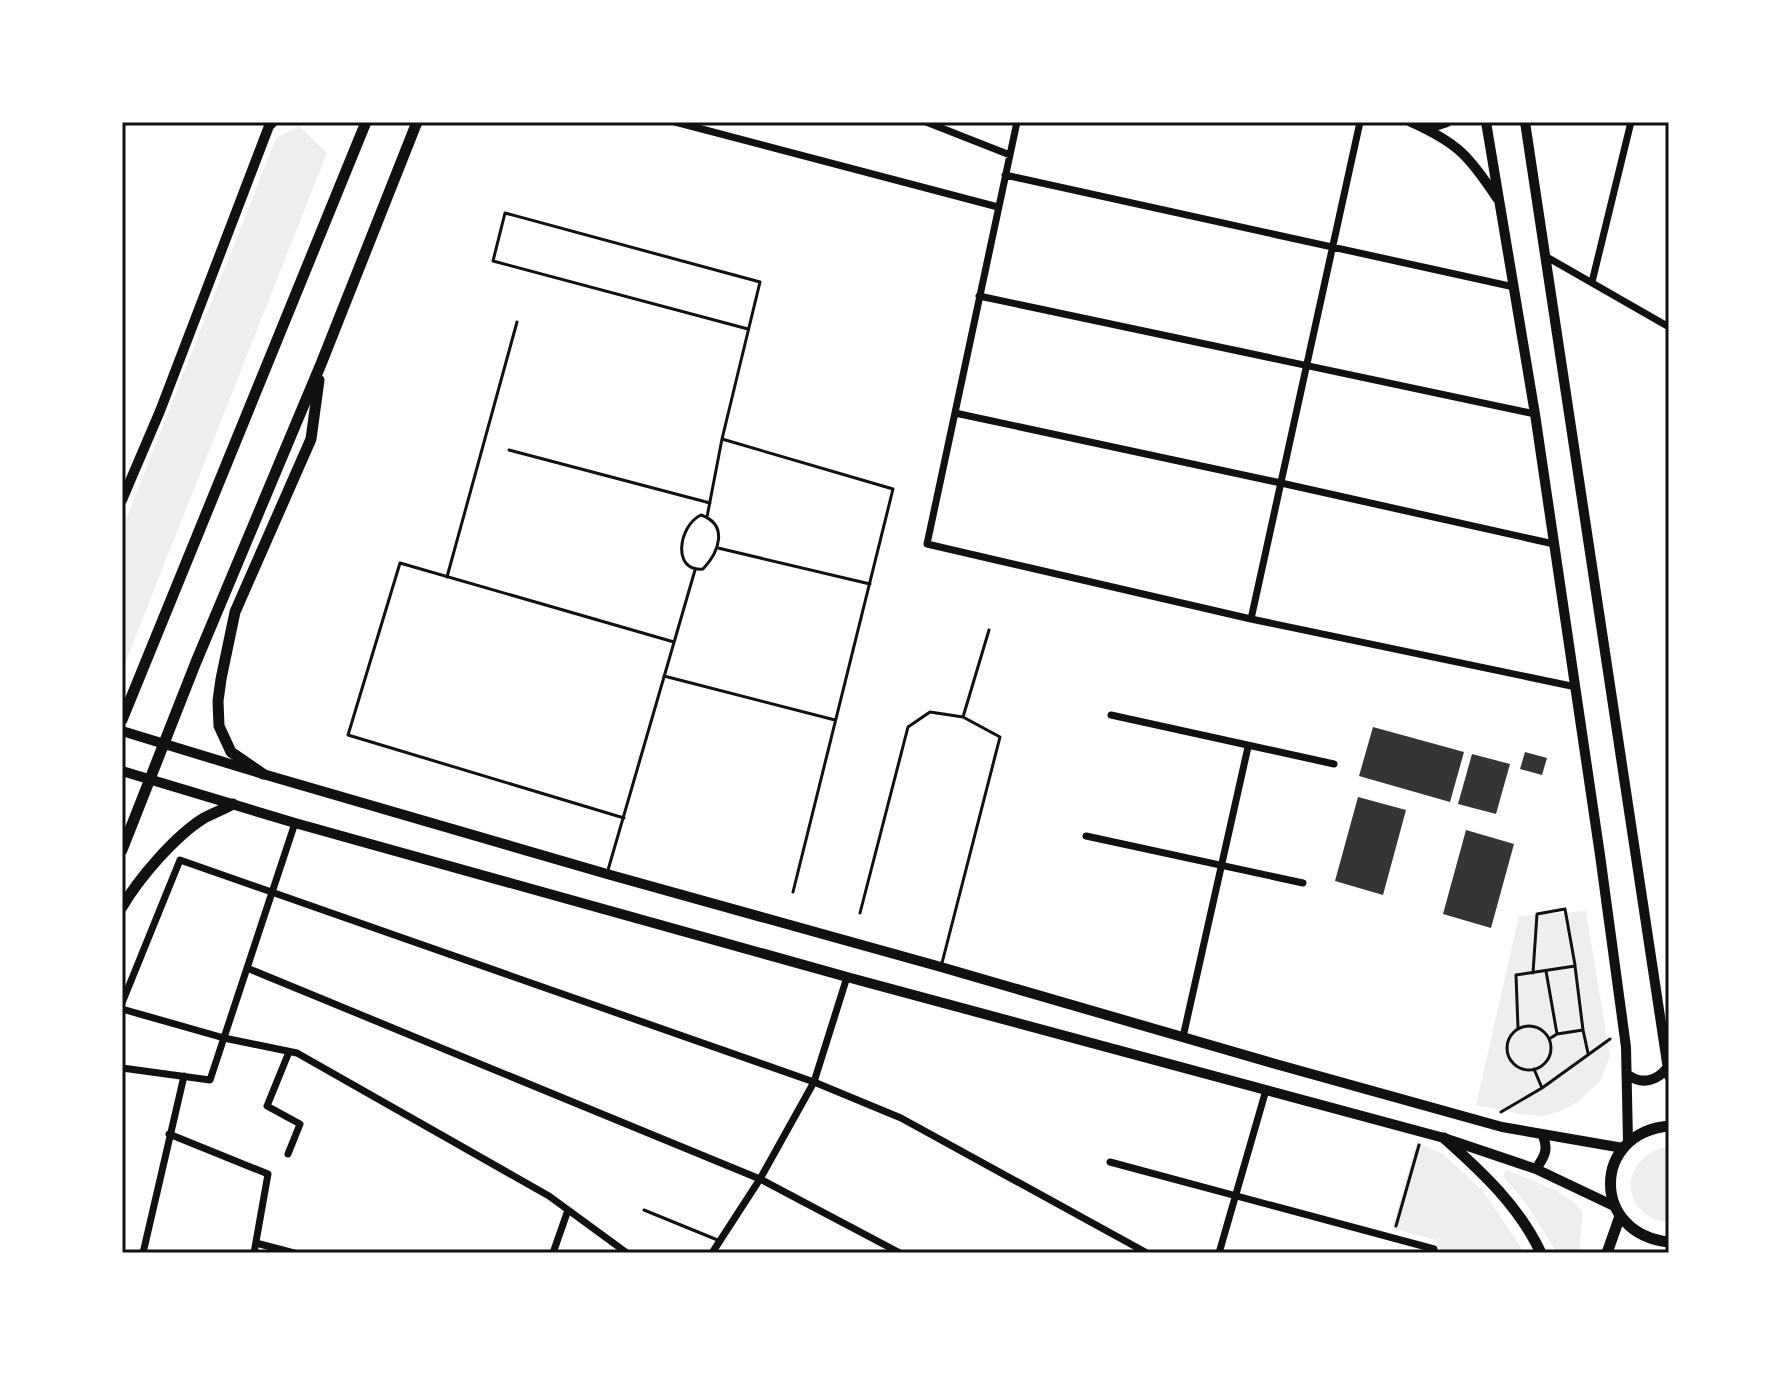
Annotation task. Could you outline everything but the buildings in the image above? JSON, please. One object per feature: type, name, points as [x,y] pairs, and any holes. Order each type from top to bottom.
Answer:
[{"type":"main road","points":[[122,720],[366,122]]},
{"type":"main road","points":[[122,850],[417,122]]},
{"type":"main road","points":[[1408,122],[1438,125],[1447,122]]},
{"type":"main road","points":[[1408,122],[1449,141],[1463,153],[1500,204]]},
{"type":"main road","points":[[1486,122],[1535,414],[1623,1030],[1628,1075],[1626,1145]]},
{"type":"main road","points":[[1525,122],[1668,1072],[1653,1080],[1635,1080],[1628,1075]]},
{"type":"main road","points":[[122,500],[160,411],[271,123]]},
{"type":"main road","points":[[263,774],[231,752],[219,726],[221,679],[235,612],[311,439],[321,364]]},
{"type":"main road","points":[[122,731],[607,874],[1502,1127],[1626,1145]]},
{"type":"main road","points":[[122,771],[295,823],[847,977],[1444,1138],[1536,1169],[1617,1211],[1635,1232],[1651,1240],[1669,1242]]},
{"type":"main road","points":[[122,907],[147,871],[190,829],[202,819],[233,804]]},
{"type":"main road","points":[[1607,1253],[1617,1211],[1611,1193],[1613,1165],[1626,1145],[1640,1133],[1669,1126]]},
{"type":"main road","points":[[1536,1169],[1547,1151],[1542,1134]]},
{"type":"main road","points":[[1444,1138],[1508,1200],[1534,1237],[1541,1253]]},
{"type":"street","points":[[675,122],[998,207]]},
{"type":"street","points":[[926,122],[1010,155]]},
{"type":"street","points":[[1017,122],[927,544],[1251,619],[1576,687]]},
{"type":"street","points":[[1251,619],[1360,122]]},
{"type":"street","points":[[1592,282],[1631,122]]},
{"type":"street","points":[[1005,175],[1514,287]]},
{"type":"street","points":[[1545,256],[1669,327]]},
{"type":"street","points":[[979,296],[1535,414]]},
{"type":"street","points":[[955,413],[1554,544]]},
{"type":"street","points":[[1111,715],[1334,764]]},
{"type":"street","points":[[1183,1037],[1248,747]]},
{"type":"street","points":[[122,1068],[210,1080],[295,823]]},
{"type":"street","points":[[1086,836],[1303,883]]},
{"type":"street","points":[[627,1253],[549,1196],[297,1053],[224,1038],[122,1006],[180,860],[814,1082],[901,1118],[1147,1253]]},
{"type":"street","points":[[247,968],[760,1179],[900,1253]]},
{"type":"street","points":[[712,1253],[760,1179],[814,1082],[847,977]]},
{"type":"street","points":[[288,1154],[300,1124],[267,1106],[289,1052]]},
{"type":"street","points":[[143,1253],[184,1076]]},
{"type":"street","points":[[1219,1253],[1266,1090]]},
{"type":"street","points":[[169,1134],[268,1174],[254,1253]]},
{"type":"street","points":[[1110,1162],[1434,1251]]},
{"type":"street","points":[[553,1253],[568,1210]]},
{"type":"street","points":[[256,1243],[294,1253]]},
{"type":"lane","points":[[707,517],[722,439],[760,282],[505,213],[493,261],[748,329]]},
{"type":"lane","points":[[447,577],[517,322]]},
{"type":"lane","points":[[722,439],[893,489],[793,892]]},
{"type":"lane","points":[[509,450],[710,503]]},
{"type":"lane","points":[[701,515],[712,520],[717,527],[718,548],[703,569],[695,570],[688,566],[683,560],[682,548],[687,526],[692,519],[701,515]]},
{"type":"lane","points":[[718,548],[870,584]]},
{"type":"lane","points":[[624,818],[348,735],[400,563],[674,642]]},
{"type":"lane","points":[[607,874],[695,570]]},
{"type":"lane","points":[[963,717],[989,630]]},
{"type":"lane","points":[[664,676],[836,720]]},
{"type":"lane","points":[[860,913],[908,727],[930,712],[963,717],[1000,737],[941,967]]},
{"type":"lane","points":[[644,1210],[720,1241]]},
{"type":"path","points":[[1533,973],[1537,914],[1565,909],[1588,1053]]},
{"type":"path","points":[[1518,1028],[1516,975],[1575,966]]},
{"type":"path","points":[[1546,971],[1557,1034]]},
{"type":"path","points":[[1532,1026],[1545,1032],[1549,1039],[1550,1058],[1540,1068],[1526,1071],[1513,1065],[1507,1052],[1509,1038],[1518,1028],[1532,1026]]},
{"type":"path","points":[[1549,1039],[1557,1034],[1583,1030]]},
{"type":"path","points":[[1484,1122],[1542,1088],[1623,1030]]},
{"type":"path","points":[[1534,1069],[1542,1088]]},
{"type":"path","points":[[1393,1238],[1422,1132]]},
{"type":"shaded area","points":[[299,126],[327,153],[122,671],[122,530],[276,138]]},
{"type":"shaded area","points":[[1586,911],[1610,1056],[1600,1081],[1579,1101],[1543,1116],[1476,1105],[1519,916]]},
{"type":"shaded area","points":[[1417,1142],[1443,1154],[1483,1191],[1525,1253],[1442,1253],[1436,1240],[1392,1228]]},
{"type":"shaded area","points":[[1661,1148],[1669,1148],[1669,1223],[1642,1211],[1631,1189],[1637,1165]]},
{"type":"shaded area","points":[[1507,1170],[1549,1188],[1578,1206],[1583,1213],[1579,1253],[1557,1253],[1527,1205],[1504,1177]]}]
